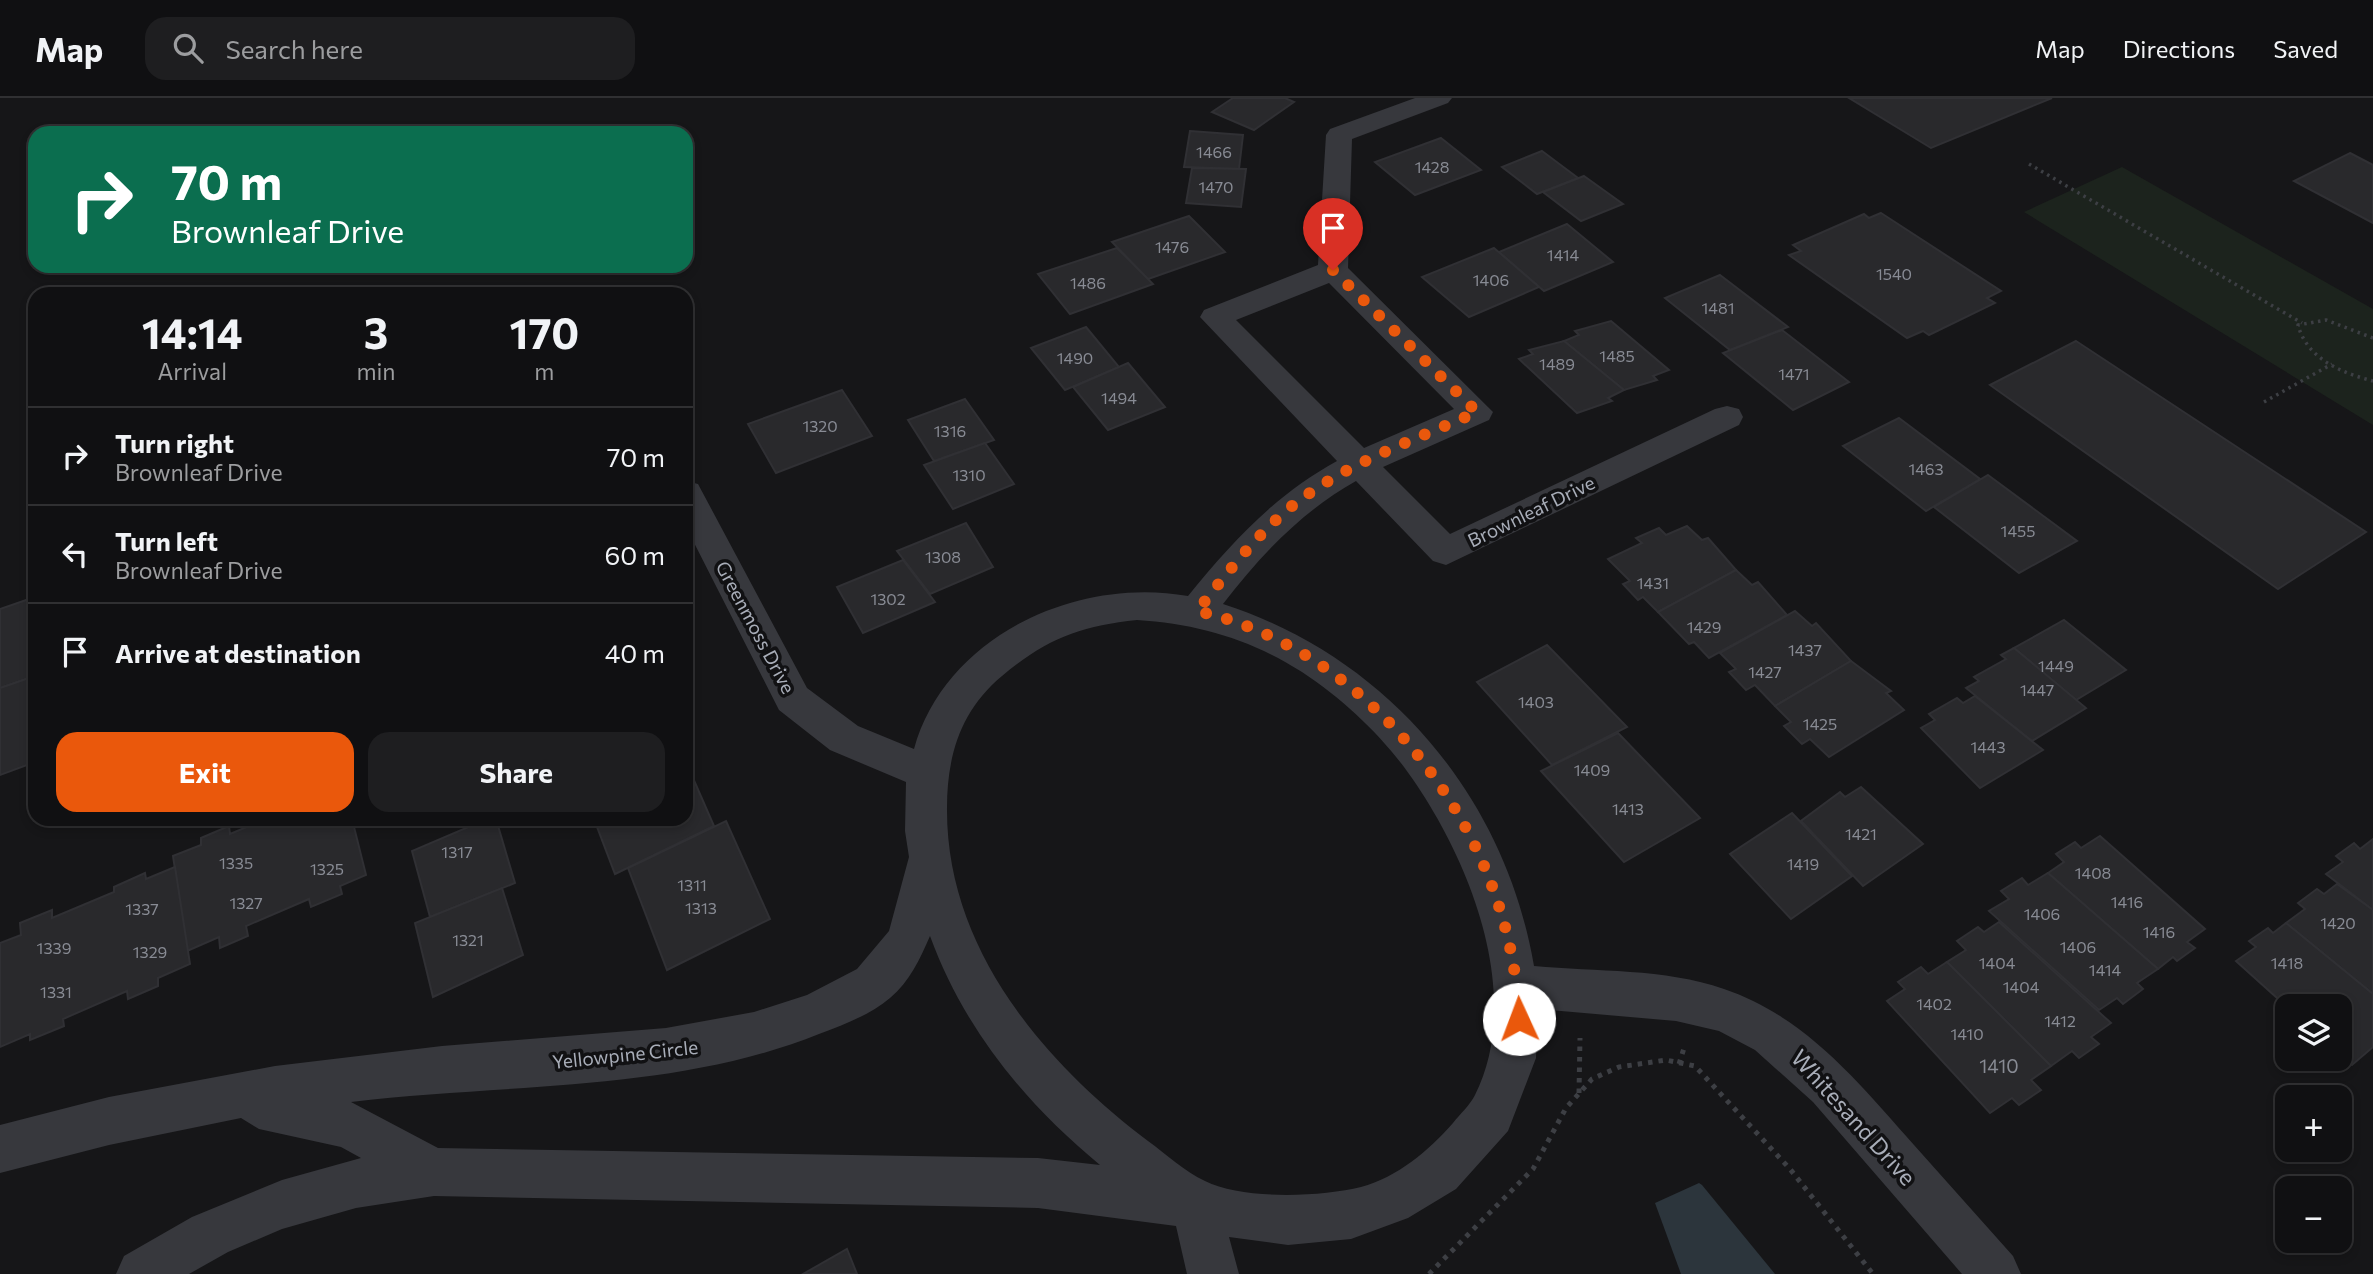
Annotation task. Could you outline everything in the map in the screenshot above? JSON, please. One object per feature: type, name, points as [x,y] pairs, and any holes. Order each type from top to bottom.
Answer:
[{"type":"street","points":[[1197,611],[1238,561],[1286,511],[1359,465],[1477,412],[1333,270],[1339,135],[1439,98]]},
{"type":"street","name":"Brownleaf Drive","points":[[1333,270],[1215,317],[1447,552],[1727,417]]},
{"type":"street","name":"Greenmoss Drive","points":[[693,506],[793,699],[809,714],[844,738],[928,773]]},
{"type":"street","name":"Yellowpine Circle","points":[[0,1149],[141,1111],[222,1098],[441,1069],[615,1058],[730,1041],[772,1030],[845,1001],[872,985],[895,964],[908,941],[918,912],[928,854],[928,773],[934,740],[946,712],[971,680],[999,653],[1031,635],[1088,612],[1143,607],[1197,611],[1258,629],[1350,687],[1400,733],[1440,786],[1481,863],[1499,909],[1518,986],[1519,1019],[1505,1087],[1488,1120],[1463,1151],[1428,1180],[1394,1200],[1357,1213],[1310,1221],[1272,1222],[1103,1189],[1038,1183],[434,1172],[378,1178],[304,1195],[209,1235],[142,1274]]},
{"type":"street","name":"Yellowpine Circle","points":[[928,854],[947,925],[963,961],[1005,1035],[1032,1068],[1095,1130],[1196,1206]]},
{"type":"street","name":"Whitesand Drive","points":[[1518,986],[1680,1000],[1722,1009],[1760,1025],[1795,1049],[1995,1274]]},
{"type":"street","name":"Yellowpine Circle","points":[[222,1098],[315,1115],[351,1126],[434,1172]]},
{"type":"street","points":[[1196,1206],[1213,1274]]},
{"type":"path","points":[[2029,164],[2302,323]]},
{"type":"path","points":[[2373,338],[2334,323],[2318,320],[2298,325],[2299,336],[2332,365],[2353,376],[2373,382]]},
{"type":"path","points":[[2263,402],[2332,365]]},
{"type":"path","points":[[1574,992],[1580,1040],[1579,1093]]},
{"type":"path","points":[[1429,1274],[1533,1169],[1566,1108],[1592,1079],[1619,1067],[1666,1060],[1695,1066],[1790,1169],[1873,1274]]},
{"type":"shaded area","points":[[2122,167],[2373,309],[2373,425],[2024,212]]},
{"type":"shaded area","points":[[1699,1183],[1775,1274],[1681,1274],[1655,1203]]},
{"type":"building","points":[[1233,98],[1285,98],[1294,102],[1254,130],[1212,112]]},
{"type":"building","points":[[1849,98],[2052,98],[1931,148]]},
{"type":"building","points":[[1190,131],[1243,135],[1239,169],[1184,167]]},
{"type":"building","points":[[1441,138],[1481,170],[1415,195],[1375,162]]},
{"type":"building","points":[[1542,151],[1578,178],[1537,194],[1502,167]]},
{"type":"building","points":[[2350,153],[2373,165],[2373,223],[2294,181]]},
{"type":"building","points":[[1192,168],[1246,169],[1241,207],[1186,203]]},
{"type":"building","points":[[1584,176],[1623,204],[1581,221],[1543,192]]},
{"type":"building","points":[[1881,213],[2001,291],[1987,298],[1995,303],[1929,335],[1923,331],[1907,338],[1789,255],[1801,251],[1793,245],[1864,214],[1869,218]]},
{"type":"building","points":[[1189,216],[1225,252],[1148,279],[1112,242]]},
{"type":"building","points":[[1567,224],[1613,262],[1544,291],[1499,252]]},
{"type":"building","points":[[1117,248],[1153,284],[1070,314],[1038,274]]},
{"type":"building","points":[[1494,248],[1539,287],[1469,317],[1422,277]]},
{"type":"building","points":[[1720,275],[1788,327],[1730,350],[1665,298]]},
{"type":"building","points":[[1611,321],[1669,370],[1653,376],[1657,380],[1624,390],[1564,341],[1579,335],[1575,331]]},
{"type":"building","points":[[1086,327],[1119,367],[1065,390],[1031,348]]},
{"type":"building","points":[[1782,330],[1849,382],[1793,410],[1723,353]]},
{"type":"building","points":[[1564,341],[1624,390],[1608,398],[1612,401],[1577,413],[1519,359],[1533,354],[1529,350]]},
{"type":"building","points":[[2076,341],[2366,532],[2278,589],[1990,385]]},
{"type":"building","points":[[1128,363],[1165,407],[1108,430],[1073,387]]},
{"type":"building","points":[[842,390],[872,436],[776,473],[748,424]]},
{"type":"building","points":[[965,399],[994,440],[934,461],[908,420]]},
{"type":"building","points":[[1899,418],[1980,479],[1926,511],[1843,446]]},
{"type":"building","points":[[985,443],[1014,484],[953,509],[924,465]]},
{"type":"building","points":[[1988,475],[2077,541],[2019,573],[1934,507]]},
{"type":"building","points":[[966,523],[993,567],[930,594],[897,551]]},
{"type":"building","points":[[1687,526],[1702,540],[1708,538],[1736,570],[1658,612],[1643,597],[1638,600],[1623,584],[1630,581],[1608,559],[1642,543],[1636,538],[1659,528],[1666,535]]},
{"type":"building","points":[[903,560],[935,602],[863,633],[837,587]]},
{"type":"building","points":[[1736,570],[1752,585],[1758,582],[1787,615],[1709,658],[1694,642],[1689,644],[1658,612]]},
{"type":"building","points":[[28,599],[28,678],[0,688],[0,609]]},
{"type":"building","points":[[1795,611],[1812,626],[1816,623],[1851,661],[1775,706],[1755,685],[1746,690],[1729,672],[1736,669],[1720,653]]},
{"type":"building","points":[[2064,620],[2126,670],[2076,700],[2014,648]]},
{"type":"building","points":[[1547,645],[1627,727],[1552,765],[1477,682]]},
{"type":"building","points":[[2014,648],[2086,708],[2032,741],[1966,688],[1979,681],[1974,677],[2006,659],[2001,655]]},
{"type":"building","points":[[1851,661],[1891,691],[1886,693],[1904,710],[1829,757],[1810,739],[1802,744],[1784,726],[1791,722],[1775,706]]},
{"type":"building","points":[[28,678],[28,765],[0,775],[0,688]]},
{"type":"building","points":[[1975,696],[2043,750],[1980,788],[1921,728],[1935,720],[1929,714],[1957,698],[1963,703]]},
{"type":"building","points":[[1618,733],[1700,818],[1624,862],[1541,771]]},
{"type":"building","points":[[693,778],[714,826],[615,874],[597,826],[693,826]]},
{"type":"building","points":[[1861,787],[1923,844],[1863,886],[1801,821],[1840,792],[1845,797]]},
{"type":"building","points":[[1792,813],[1852,876],[1791,919],[1730,854]]},
{"type":"building","points":[[726,821],[770,919],[667,970],[628,868]]},
{"type":"building","points":[[229,826],[230,834],[249,826],[354,826],[366,875],[340,886],[342,894],[311,907],[309,899],[246,926],[248,936],[220,948],[219,937],[187,951],[173,856],[201,845],[201,838]]},
{"type":"building","points":[[471,826],[498,826],[515,883],[430,917],[412,851]]},
{"type":"building","points":[[2100,836],[2205,929],[2187,942],[2195,948],[2177,961],[2173,957],[2158,969],[2048,873],[2064,862],[2056,854],[2075,842],[2081,848]]},
{"type":"building","points":[[2373,839],[2373,910],[2326,874],[2343,862],[2336,856],[2354,843],[2360,849]]},
{"type":"building","points":[[175,867],[190,964],[158,978],[158,986],[128,999],[127,991],[63,1019],[64,1026],[30,1040],[30,1034],[0,1047],[0,943],[21,935],[20,923],[52,910],[52,918],[114,892],[114,887],[145,873],[146,879]]},
{"type":"building","points":[[2048,873],[2158,969],[2137,983],[2143,989],[2123,1004],[2117,998],[2099,1010],[1989,911],[2009,899],[2001,891],[2022,878],[2028,885]]},
{"type":"building","points":[[2337,884],[2373,910],[2373,994],[2286,923],[2305,909],[2298,903],[2317,889],[2324,894]]},
{"type":"building","points":[[502,888],[523,955],[433,997],[415,923]]},
{"type":"building","points":[[1999,922],[2111,1023],[2091,1037],[2099,1044],[2079,1058],[2072,1051],[2051,1066],[1947,962],[1966,950],[1957,941],[1978,927],[1984,932]]},
{"type":"building","points":[[2286,923],[2373,994],[2373,1047],[2352,1065],[2352,994],[2275,994],[2275,996],[2236,961],[2256,947],[2249,941],[2268,928],[2273,933]]},
{"type":"building","points":[[1947,962],[2051,1066],[2031,1080],[2041,1090],[2019,1105],[2012,1098],[1990,1113],[1887,1001],[1905,989],[1898,982],[1921,967],[1928,974]]},
{"type":"building","points":[[847,1249],[857,1274],[803,1274]]},
{"type":"route","points":[[1333,270],[1477,412],[1359,465],[1305,496],[1262,533],[1197,611],[1226,617],[1258,629],[1323,668],[1377,710],[1421,759],[1461,821],[1499,909],[1518,986],[1519,1019]]}]
